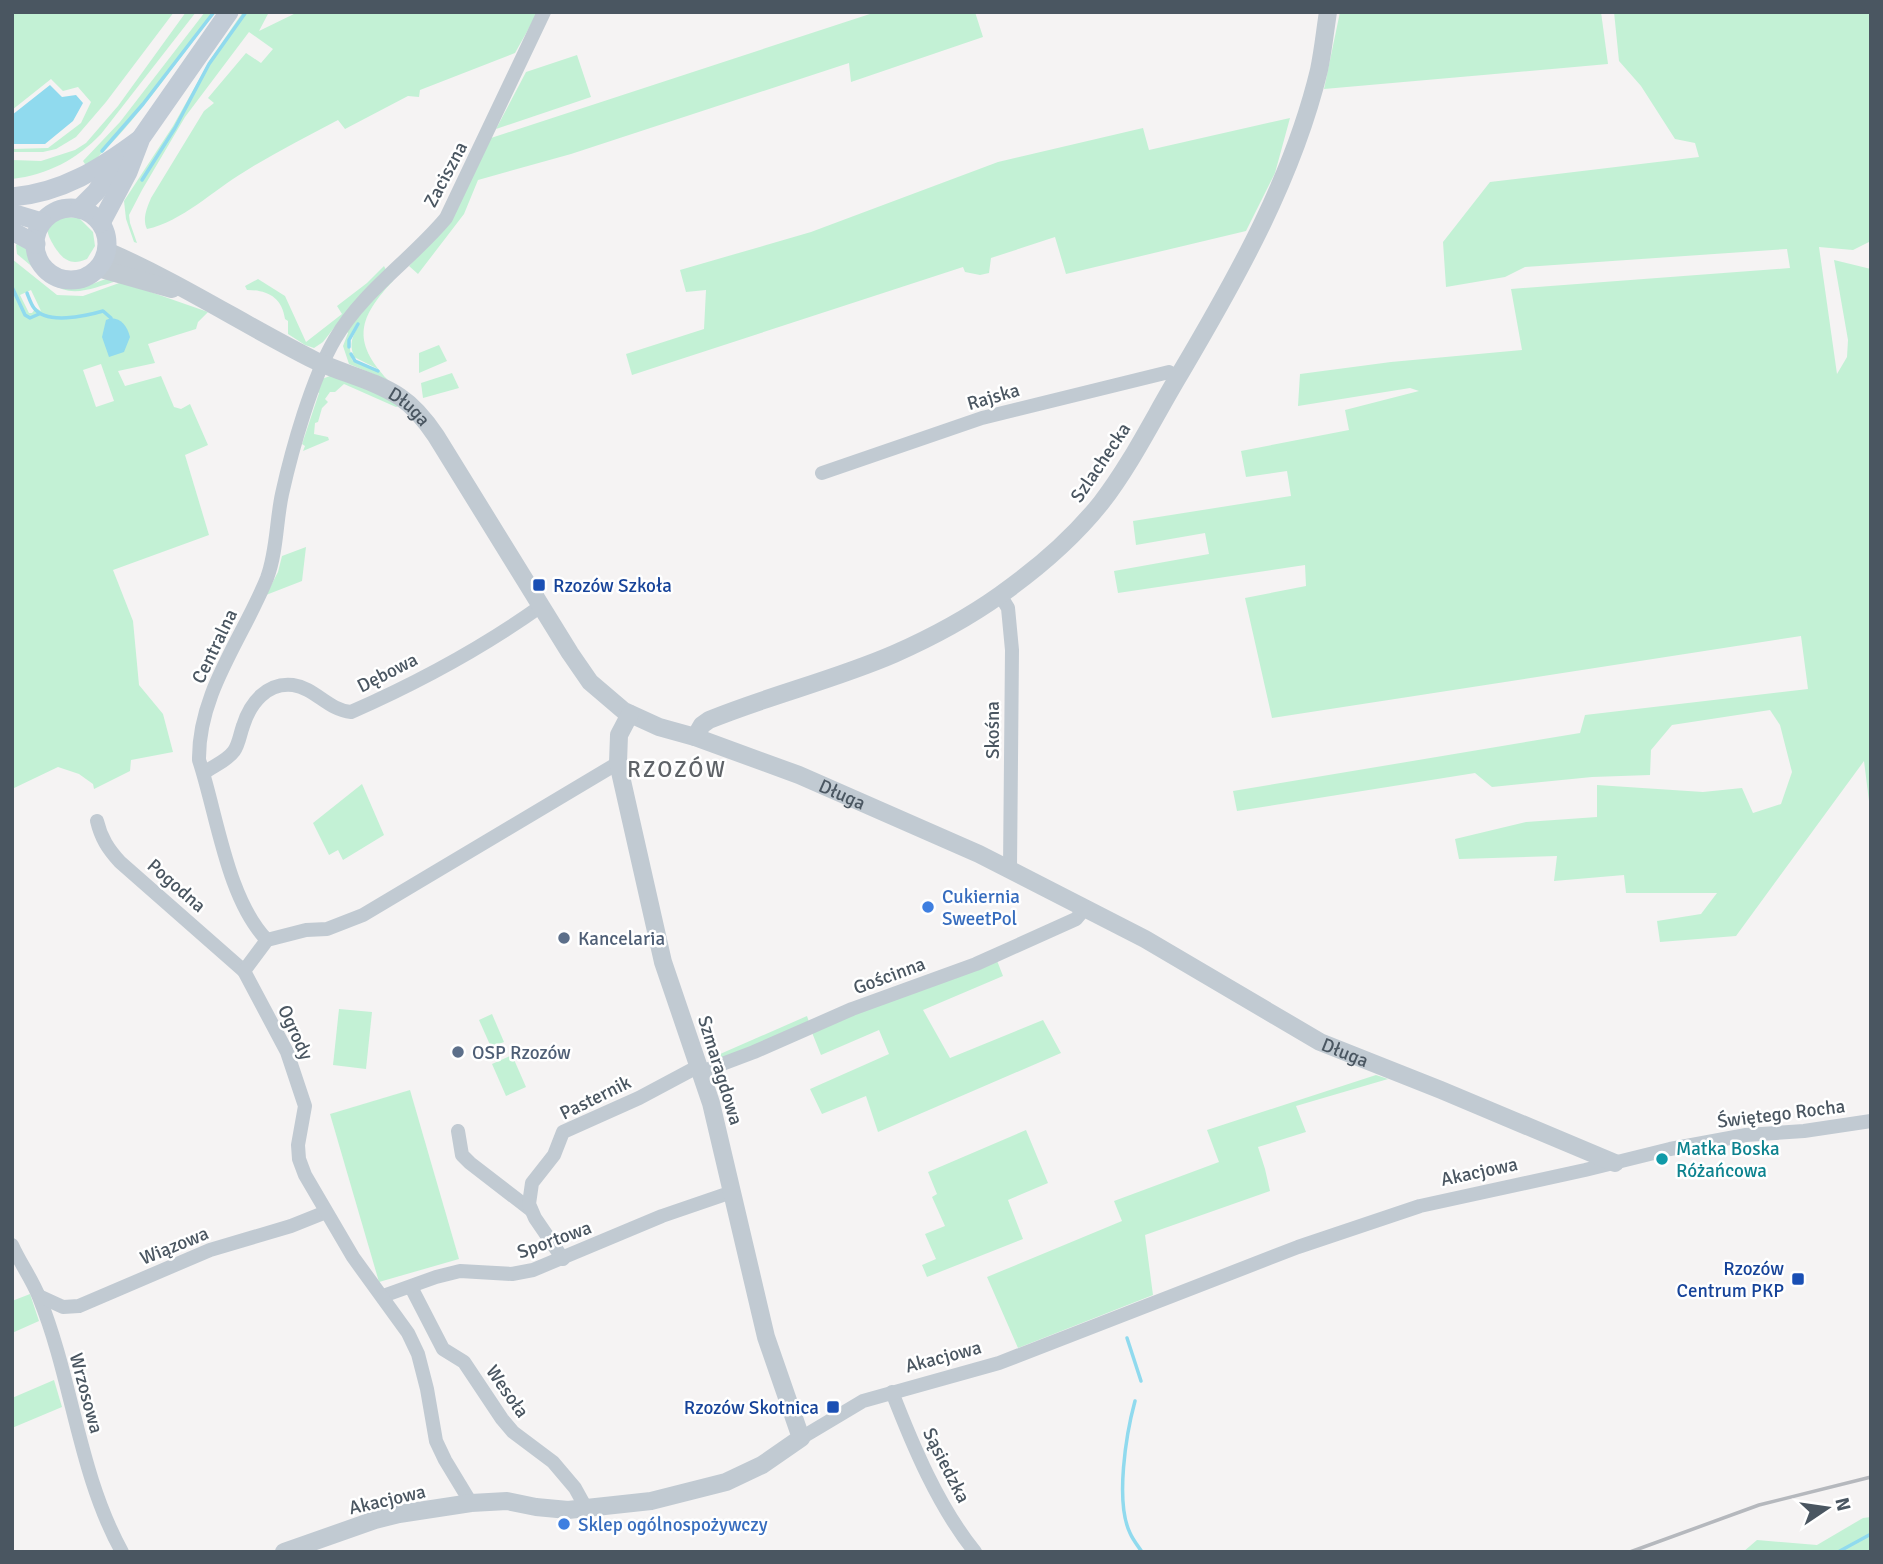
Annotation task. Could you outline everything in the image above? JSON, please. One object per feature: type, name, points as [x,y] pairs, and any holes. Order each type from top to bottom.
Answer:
[{"type":"main road","points":[[100,223],[128,172],[141,138],[229,12]]},
{"type":"main road","points":[[12,197],[33,195],[67,186],[141,138]]},
{"type":"main road","points":[[79,209],[96,192],[123,152]]},
{"type":"main road","points":[[79,209],[95,216],[100,223],[107,241],[102,259],[80,279],[58,277],[41,263],[36,244],[42,222],[58,211],[79,209]]},
{"type":"main road","points":[[12,213],[42,222]]},
{"type":"main road","points":[[12,231],[36,244]]},
{"type":"street","name":"Zaciszna","points":[[323,364],[335,339],[361,304],[446,218],[544,12]]},
{"type":"street","name":"Szlachecka","points":[[695,737],[702,725],[709,720],[894,654],[1000,595],[1068,540],[1102,501],[1178,377],[1268,213],[1307,111],[1319,69],[1328,12]]},
{"type":"street","name":"Długa","points":[[102,259],[147,283],[188,292],[323,364],[387,389],[406,401],[427,422],[590,682],[606,698],[630,714],[659,727],[695,737],[799,775],[1010,868],[1145,939],[1320,1042],[1615,1163]]},
{"type":"street","name":"Centralna","points":[[267,940],[258,931],[239,896],[199,760],[199,739],[213,687],[251,614],[268,574],[292,458],[323,364]]},
{"type":"street","name":"Rajska","points":[[822,473],[1006,411],[1169,372],[1178,377]]},
{"type":"street","name":"Skośna","points":[[1000,595],[1008,608],[1012,650],[1010,868]]},
{"type":"street","name":"Dębowa","points":[[204,773],[231,756],[237,748],[246,716],[253,704],[270,688],[279,685],[302,687],[317,694],[333,708],[351,712],[469,653],[501,635],[541,606]]},
{"type":"street","name":"Szmaragdowa","points":[[630,714],[619,735],[618,763],[663,962],[718,1130],[766,1337],[801,1438]]},
{"type":"street","points":[[244,971],[267,940],[306,930],[327,929],[363,915],[618,763]]},
{"type":"street","name":"Pogodna","points":[[97,821],[104,843],[120,862],[244,971]]},
{"type":"street","name":"Gościnna","points":[[700,1069],[754,1052],[852,1009],[976,964],[1076,919],[1087,907]]},
{"type":"street","name":"Ogrody","points":[[244,971],[291,1062],[305,1106],[298,1145],[299,1159],[305,1175],[353,1257],[408,1333],[418,1354],[436,1441],[471,1503]]},
{"type":"street","name":"Pasternik","points":[[531,1210],[530,1188],[554,1155],[563,1132],[700,1069]]},
{"type":"street","name":"Świętego Rocha","points":[[1615,1163],[1670,1149],[1746,1135],[1814,1130],[1871,1121]]},
{"type":"street","points":[[458,1131],[462,1154],[470,1164],[531,1210],[563,1259]]},
{"type":"street","name":"Akacjowa","points":[[284,1552],[387,1517],[471,1503],[507,1501],[551,1510],[586,1508],[638,1503],[726,1482],[762,1465],[863,1401],[999,1363],[1298,1247],[1378,1219],[1433,1203],[1615,1163]]},
{"type":"street","name":"Sportowa","points":[[383,1296],[460,1271],[512,1274],[533,1270],[662,1216],[732,1192]]},
{"type":"street","name":"Wiązowa","points":[[39,1296],[63,1307],[79,1306],[210,1250],[326,1212]]},
{"type":"street","name":"Wrzosowa","points":[[12,1245],[39,1296],[89,1475],[106,1523],[122,1552]]},
{"type":"street","name":"Wesoła","points":[[411,1287],[443,1349],[464,1362],[502,1419],[513,1432],[553,1462],[575,1488],[586,1508]]},
{"type":"street","name":"Sąsiedzka","points":[[892,1392],[904,1423],[950,1516],[975,1552]]},
{"type":"green space","points":[[12,12],[174,12],[76,137],[56,149],[43,152],[12,152],[12,149],[48,148],[81,123],[91,102],[78,87],[63,91],[51,79],[12,110]]},
{"type":"green space","points":[[186,12],[196,12],[92,143],[50,170],[12,179],[12,160],[41,161],[75,150],[86,143],[118,106]]},
{"type":"green space","points":[[205,12],[216,12],[122,132],[87,167],[83,161],[120,122]]},
{"type":"green space","points":[[243,12],[269,12],[259,31],[298,12],[538,12],[515,53],[420,90],[419,97],[408,96],[345,129],[338,120],[255,165],[185,213],[147,229],[145,217],[151,198],[204,111],[214,103],[208,98],[246,53],[261,63],[273,49],[249,32],[185,117],[142,190],[129,215],[137,243],[134,242],[126,219],[124,201],[173,126],[210,60]]},
{"type":"green space","points":[[876,12],[975,12],[983,37],[851,82],[849,63],[571,154],[478,180],[464,214],[418,274],[409,266],[445,226],[491,138]]},
{"type":"green space","points":[[1340,12],[1601,12],[1608,64],[1324,89]]},
{"type":"green space","points":[[1614,12],[1871,12],[1871,241],[1853,250],[1819,247],[1837,374],[1847,357],[1848,340],[1834,260],[1871,269],[1871,817],[1864,761],[1736,936],[1660,942],[1657,921],[1701,914],[1717,893],[1626,893],[1624,875],[1554,881],[1557,856],[1459,859],[1455,839],[1526,822],[1597,817],[1597,785],[1703,792],[1742,788],[1753,813],[1781,804],[1792,772],[1780,725],[1770,710],[1672,725],[1651,750],[1650,775],[1592,777],[1492,787],[1475,773],[1237,811],[1233,791],[1580,733],[1585,715],[1808,689],[1801,636],[1272,718],[1245,598],[1306,586],[1305,565],[1118,593],[1114,571],[1209,554],[1205,533],[1136,545],[1133,521],[1291,496],[1287,471],[1246,477],[1241,451],[1349,430],[1345,410],[1419,391],[1410,388],[1298,406],[1300,374],[1391,362],[1522,350],[1511,289],[1790,268],[1787,249],[1525,267],[1505,277],[1446,287],[1443,242],[1490,182],[1699,157],[1695,143],[1675,139],[1641,86],[1619,61]]},
{"type":"green space","points":[[577,55],[591,97],[496,129],[526,72]]},
{"type":"green space","points":[[1290,118],[1275,173],[1246,231],[1066,274],[1055,237],[991,258],[989,273],[980,275],[965,272],[963,267],[632,375],[626,354],[704,329],[706,290],[686,292],[680,270],[811,232],[998,162],[1143,128],[1149,150]]},
{"type":"green space","points":[[63,217],[79,218],[93,232],[95,246],[87,259],[72,262],[54,246],[48,229],[52,223]]},
{"type":"green space","points":[[19,242],[27,248],[42,275],[17,254],[16,245]]},
{"type":"green space","points":[[12,259],[57,295],[83,296],[122,282],[208,312],[198,322],[196,329],[148,344],[155,363],[118,371],[125,386],[161,376],[174,407],[181,409],[190,404],[208,445],[185,455],[209,535],[113,570],[133,621],[139,685],[163,714],[173,752],[131,760],[130,771],[94,789],[93,784],[79,774],[58,767],[12,789]],"holes":[[[31,290],[41,311],[36,308],[29,313],[20,295]],[[101,364],[114,401],[96,407],[83,370]]]},
{"type":"green space","points":[[384,266],[387,272],[323,342],[314,348],[288,334],[288,321],[277,300],[261,291],[247,290],[245,286],[258,279],[285,296],[306,342],[342,314],[337,306]]},
{"type":"green space","points":[[106,279],[117,281],[75,291],[66,290],[52,282],[67,287],[79,287]]},
{"type":"green space","points":[[391,279],[393,281],[373,306],[364,329],[368,353],[388,380],[349,364],[343,346],[348,333],[346,331]],"holes":[[[357,323],[359,325],[352,340],[354,357],[376,368],[376,371],[352,360],[348,339]]]},
{"type":"green space","points":[[439,345],[447,361],[419,373],[419,353]]},
{"type":"green space","points":[[452,373],[459,388],[423,398],[421,383]]},
{"type":"green space","points":[[335,374],[401,405],[396,407],[344,384],[335,392],[330,392],[325,399],[328,402],[315,423],[314,434],[328,437],[329,440],[303,451],[305,446],[302,444],[319,393],[316,391],[322,379]]},
{"type":"green space","points":[[306,547],[302,581],[266,595],[278,572],[282,556]]},
{"type":"green space","points":[[362,784],[384,835],[343,860],[338,850],[329,855],[313,823]]},
{"type":"green space","points":[[996,958],[1003,976],[923,1010],[950,1058],[1043,1020],[1061,1053],[878,1132],[866,1096],[822,1114],[810,1089],[889,1054],[879,1030],[821,1055],[811,1030]]},
{"type":"green space","points":[[339,1009],[372,1012],[366,1069],[333,1065]]},
{"type":"green space","points":[[492,1014],[504,1042],[491,1047],[479,1020]]},
{"type":"green space","points":[[807,1016],[809,1022],[713,1063],[711,1058]]},
{"type":"green space","points":[[512,1055],[526,1087],[506,1096],[492,1064]]},
{"type":"green space","points":[[1376,1075],[1388,1079],[1296,1106],[1306,1132],[1258,1147],[1270,1191],[1145,1235],[1153,1295],[1018,1348],[987,1277],[1122,1221],[1114,1201],[1219,1162],[1207,1130]]},
{"type":"green space","points":[[410,1090],[459,1259],[379,1282],[330,1114]]},
{"type":"green space","points":[[1026,1130],[1048,1183],[1008,1200],[1023,1239],[927,1277],[922,1265],[936,1259],[925,1234],[945,1226],[932,1197],[937,1194],[928,1172]]},
{"type":"green space","points":[[30,1294],[39,1321],[12,1333],[12,1301]]},
{"type":"green space","points":[[54,1380],[62,1407],[12,1428],[12,1398]]},
{"type":"green space","points":[[1871,1517],[1871,1552],[1743,1552],[1757,1540],[1817,1545],[1863,1518]]},
{"type":"water","points":[[50,85],[62,97],[76,95],[83,103],[73,121],[45,144],[12,144],[12,115]]},
{"type":"water","points":[[111,318],[124,324],[130,337],[124,352],[109,357],[102,337],[106,320]]},
{"type":"waterway","points":[[102,151],[143,104],[214,12]]},
{"type":"waterway","points":[[142,180],[175,128],[209,64],[246,12]]},
{"type":"waterway","points":[[12,287],[25,315],[30,318],[39,314]]},
{"type":"waterway","points":[[27,293],[34,308],[47,316],[67,318],[103,311],[111,318]]},
{"type":"waterway","points":[[349,347],[349,340],[358,324]]},
{"type":"waterway","points":[[351,354],[355,361],[378,371]]},
{"type":"waterway","points":[[1127,1338],[1141,1381]]},
{"type":"waterway","points":[[1135,1401],[1123,1468],[1123,1504],[1130,1533],[1142,1552]]},
{"type":"waterway","points":[[1838,1552],[1871,1534]]},
{"type":"railway","points":[[1630,1552],[1759,1505],[1871,1477]]},
{"type":"place","name":"Rzozów Szkoła","points":[[539,585]]},
{"type":"place","name":"Cukiernia SweetPol","points":[[928,907]]},
{"type":"place","name":"Kancelaria","points":[[564,938]]},
{"type":"place","name":"OSP Rzozów","points":[[458,1052]]},
{"type":"place","name":"Matka Boska Różańcowa","points":[[1662,1159]]},
{"type":"place","name":"Rzozów Centrum PKP","points":[[1798,1279]]},
{"type":"place","name":"Rzozów Skotnica","points":[[833,1407]]},
{"type":"place","name":"Sklep ogólnospożywczy","points":[[564,1524]]},
{"type":"district","name":"RZOZÓW","points":[[677,769]]}]
